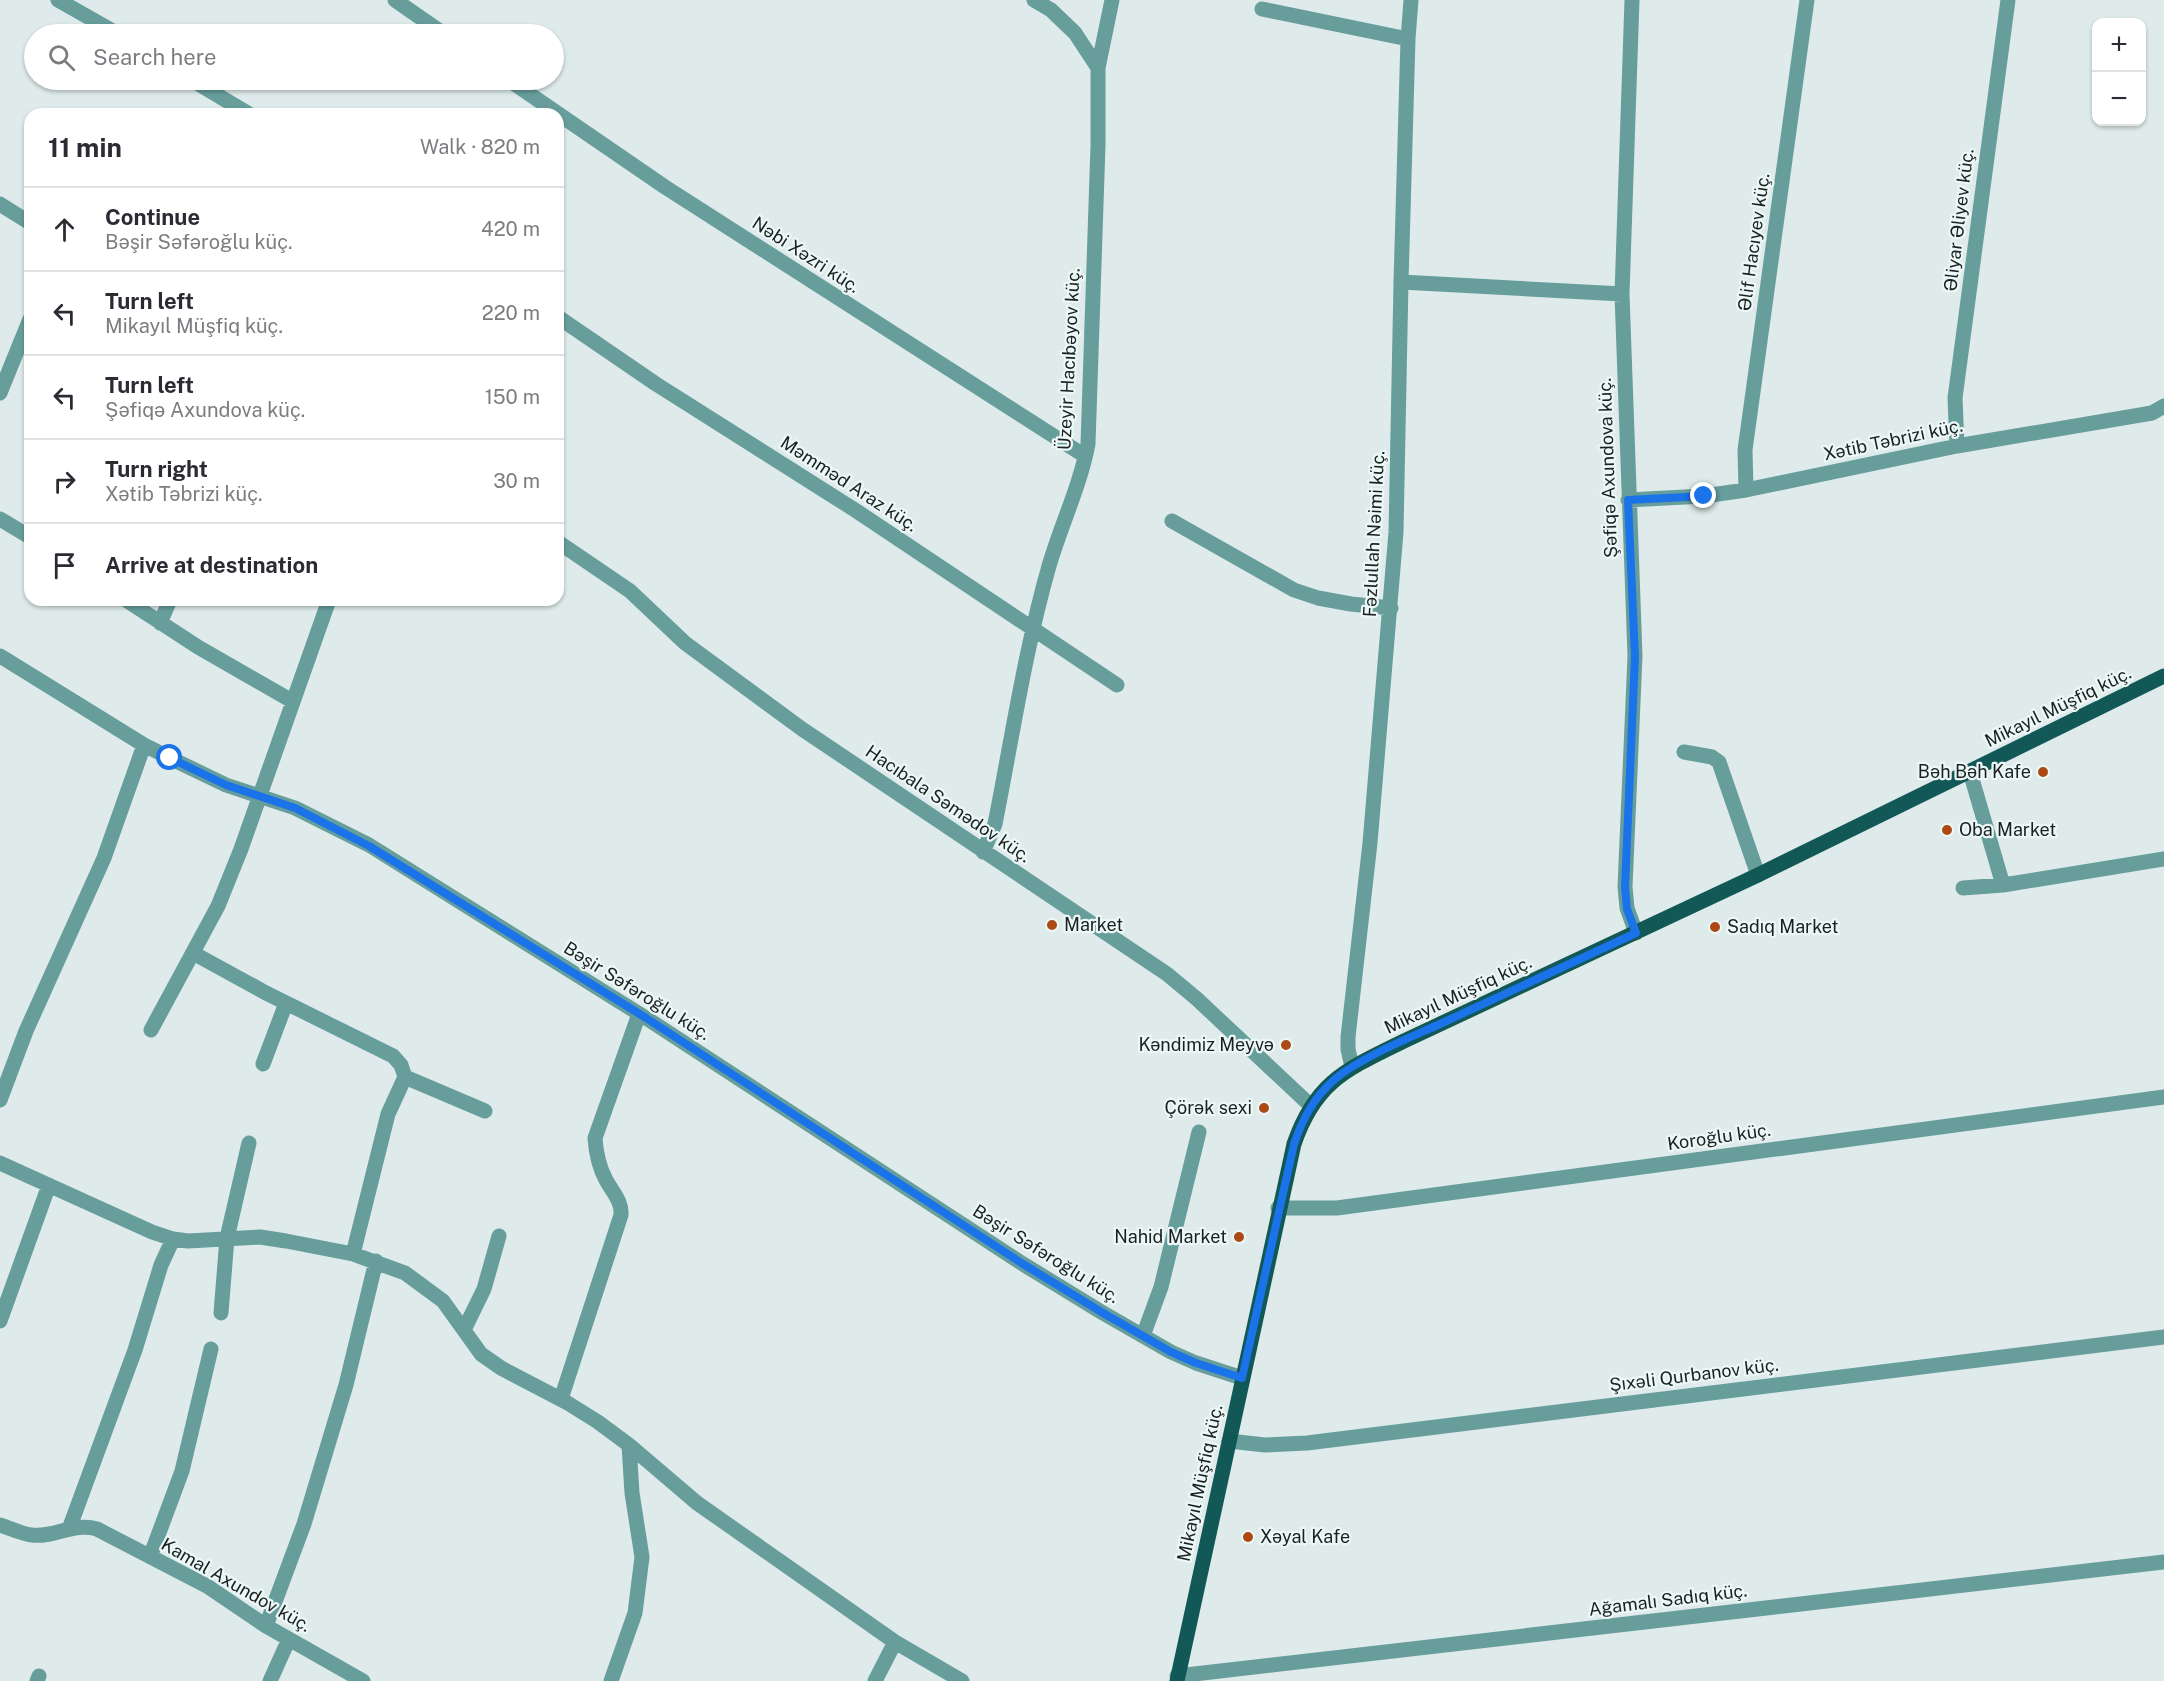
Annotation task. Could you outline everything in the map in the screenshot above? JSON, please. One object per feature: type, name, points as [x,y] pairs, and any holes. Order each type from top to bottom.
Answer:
[{"type":"main road","name":"Mikayıl Müşfiq küç.","points":[[1177,1679],[1278,1208],[1294,1144],[1301,1123],[1311,1106],[1336,1078],[1352,1067],[1404,1041],[1758,875],[2164,676]]},
{"type":"street","points":[[58,0],[100,24]]},
{"type":"street","points":[[395,0],[430,24]]},
{"type":"street","points":[[1034,0],[1051,10],[1075,33],[1098,68]]},
{"type":"street","name":"Üzeyir Hacıbəyov küç.","points":[[983,852],[995,824],[1049,566],[1085,456],[1089,426],[1098,145],[1098,68],[1112,0]]},
{"type":"street","name":"Fəzlullah Nəimi küç.","points":[[1352,1067],[1348,1036],[1371,831],[1396,532],[1401,282],[1411,0]]},
{"type":"street","name":"Şəfiqə Axundova küç.","points":[[1632,0],[1622,294],[1635,656],[1625,887],[1627,909],[1636,933]]},
{"type":"street","name":"Əlif Hacıyev küç.","points":[[1746,490],[1745,450],[1808,0]]},
{"type":"street","name":"Əliyar Əliyev küç.","points":[[1957,446],[1954,419],[1955,398],[2007,0]]},
{"type":"street","points":[[1262,9],[1408,39]]},
{"type":"street","points":[[209,90],[239,108]]},
{"type":"street","name":"Nəbi Xəzri küç.","points":[[524,90],[550,108]]},
{"type":"street","name":"Nəbi Xəzri küç.","points":[[564,118],[665,187],[1085,456]]},
{"type":"street","points":[[0,204],[24,219]]},
{"type":"street","points":[[1401,282],[1622,294]]},
{"type":"street","name":"Məmməd Araz küç.","points":[[564,321],[656,384],[855,510],[1117,685]]},
{"type":"street","points":[[0,393],[24,334]]},
{"type":"street","name":"Xətib Təbrizi küç.","points":[[1628,500],[1704,496],[1746,490],[1957,446],[2151,413],[2164,406]]},
{"type":"street","points":[[0,519],[24,533]]},
{"type":"street","points":[[1172,521],[1294,590],[1318,598],[1391,608]]},
{"type":"street","name":"Hacıbala Səmədov küç.","points":[[564,546],[630,591],[685,643],[802,729],[1167,974],[1197,999],[1311,1106]]},
{"type":"street","points":[[135,606],[198,647],[292,701]]},
{"type":"street","points":[[160,623],[167,606]]},
{"type":"street","points":[[151,1030],[218,906],[242,849],[327,606]]},
{"type":"street","name":"Bəşir Səfəroğlu küç.","points":[[0,656],[144,745],[226,785],[295,808],[369,846],[639,1014],[1023,1264],[1143,1336],[1196,1363],[1242,1378]]},
{"type":"street","points":[[0,1100],[26,1031],[104,858],[144,745]]},
{"type":"street","points":[[1684,752],[1712,757],[1719,762],[1758,875]]},
{"type":"street","points":[[1970,772],[2003,885]]},
{"type":"street","points":[[1963,888],[2003,885],[2164,859]]},
{"type":"street","points":[[193,952],[286,1003],[393,1056],[401,1065],[405,1077],[388,1114],[353,1254]]},
{"type":"street","points":[[263,1064],[286,1003]]},
{"type":"street","points":[[561,1399],[621,1215],[620,1202],[598,1160],[595,1138],[639,1014]]},
{"type":"street","points":[[405,1077],[486,1111]]},
{"type":"street","name":"Koroğlu küç.","points":[[1278,1208],[1337,1208],[2164,1097]]},
{"type":"street","points":[[1143,1336],[1161,1287],[1199,1132]]},
{"type":"street","points":[[221,1313],[227,1238],[249,1143]]},
{"type":"street","points":[[0,1163],[173,1239],[188,1241],[260,1237],[353,1254],[405,1274],[443,1301],[481,1354],[501,1368],[561,1399],[598,1422],[697,1503],[895,1642],[962,1681]]},
{"type":"street","points":[[0,1321],[49,1185]]},
{"type":"street","points":[[464,1330],[484,1289],[499,1236]]},
{"type":"street","points":[[0,1525],[32,1535],[44,1535],[69,1529],[135,1350],[161,1265],[173,1239]]},
{"type":"street","points":[[266,1626],[304,1524],[346,1385],[376,1261]]},
{"type":"street","name":"Şıxəli Qurbanov küç.","points":[[1229,1441],[1265,1445],[1307,1443],[2164,1337]]},
{"type":"street","points":[[150,1557],[182,1471],[211,1349]]},
{"type":"street","points":[[611,1681],[635,1613],[642,1557],[632,1493],[628,1445]]},
{"type":"street","name":"Kamal Axundov küç.","points":[[69,1529],[87,1526],[207,1586],[266,1626],[363,1681]]},
{"type":"street","name":"Ağamalı Sadıq küç.","points":[[1177,1679],[2164,1562]]},
{"type":"street","points":[[270,1681],[290,1639]]},
{"type":"street","points":[[875,1681],[895,1642]]},
{"type":"place","name":"Bəh Bəh Kafe","points":[[2043,772]]},
{"type":"place","name":"Oba Market","points":[[1947,830]]},
{"type":"place","name":"Market","points":[[1052,925]]},
{"type":"place","name":"Sadıq Market","points":[[1715,927]]},
{"type":"place","name":"Kəndimiz Meyvə","points":[[1286,1045]]},
{"type":"place","name":"Çörək sexi","points":[[1264,1108]]},
{"type":"place","name":"Nahid Market","points":[[1239,1237]]},
{"type":"place","name":"Xəyal Kafe","points":[[1248,1537]]},
{"type":"route","points":[[170,758],[226,785],[295,808],[369,846],[646,1018],[1023,1264],[1103,1313],[1171,1352],[1242,1378],[1294,1144],[1301,1123],[1323,1091],[1352,1067],[1636,933],[1627,909],[1625,887],[1635,656],[1628,500],[1704,496]]}]
